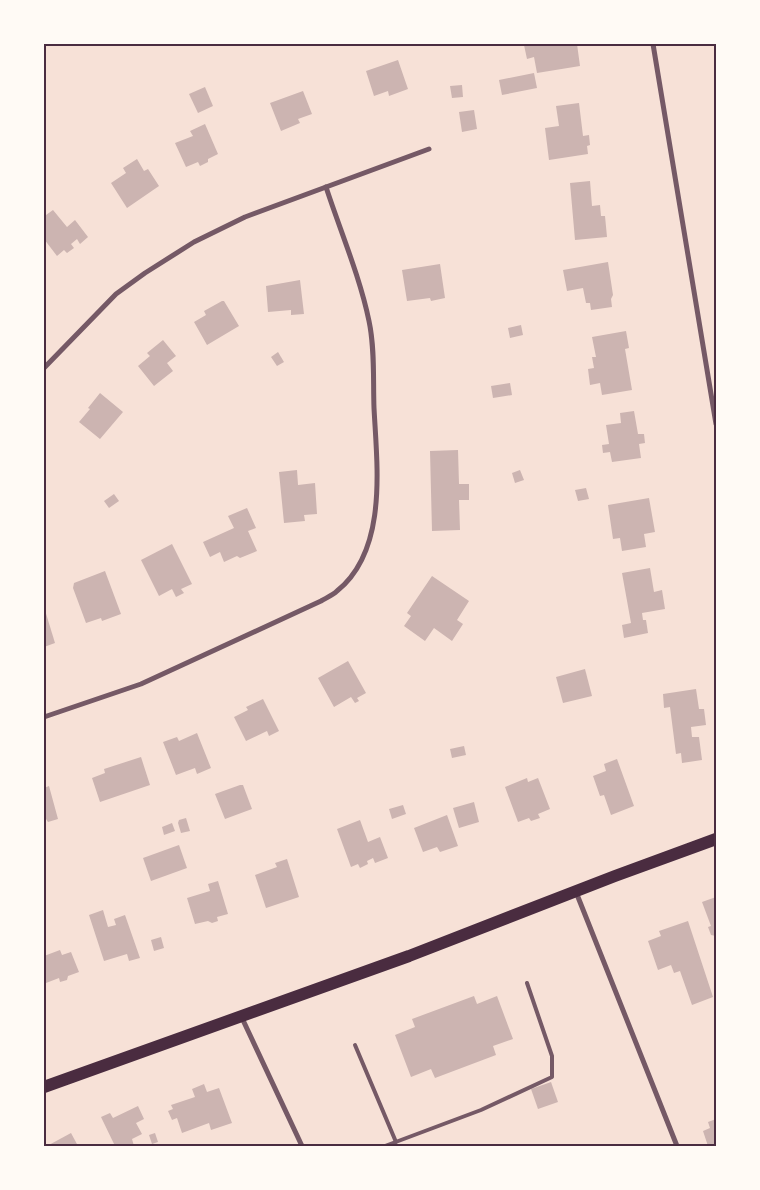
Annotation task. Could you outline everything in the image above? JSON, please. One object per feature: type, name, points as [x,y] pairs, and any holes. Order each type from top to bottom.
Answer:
[{"type":"main road","points":[[44,1087],[400,960],[716,839]]},
{"type":"street","points":[[653,44],[716,424]]},
{"type":"street","points":[[44,368],[116,294],[194,242],[245,217],[429,149]]},
{"type":"street","points":[[44,718],[141,684],[321,602],[338,591],[354,573],[366,550],[374,525],[378,484],[372,352],[369,323],[363,300],[326,187]]},
{"type":"street","points":[[576,892],[677,1146]]},
{"type":"street","points":[[242,1017],[302,1146]]},
{"type":"lane","points":[[385,1146],[481,1110],[552,1077],[552,1056],[527,983]]},
{"type":"lane","points":[[354,1045],[396,1142]]},
{"type":"building","points":[[577,44],[580,66],[537,73],[534,57],[527,59],[524,45]]},
{"type":"building","points":[[398,60],[408,89],[389,96],[388,91],[374,96],[366,71]]},
{"type":"building","points":[[534,73],[537,88],[502,95],[499,80]]},
{"type":"building","points":[[462,85],[463,97],[452,98],[450,86]]},
{"type":"building","points":[[205,87],[213,106],[198,113],[189,94]]},
{"type":"building","points":[[303,91],[312,114],[298,119],[300,123],[281,131],[270,103]]},
{"type":"building","points":[[579,103],[583,136],[589,135],[590,145],[587,146],[588,154],[549,160],[545,128],[559,126],[556,106]]},
{"type":"building","points":[[474,110],[477,129],[462,132],[459,112]]},
{"type":"building","points":[[205,124],[218,154],[200,166],[198,162],[186,167],[175,143],[193,136],[190,131]]},
{"type":"building","points":[[137,159],[144,171],[148,169],[159,186],[127,208],[111,183],[126,173],[123,168]]},
{"type":"building","points":[[590,181],[592,206],[600,205],[601,216],[605,216],[607,237],[575,240],[570,183]]},
{"type":"building","points":[[53,210],[67,227],[75,220],[88,237],[80,244],[77,239],[71,244],[74,248],[67,253],[64,250],[57,256],[44,239],[44,212],[46,215]]},
{"type":"building","points":[[608,262],[613,295],[611,299],[612,307],[591,310],[590,303],[586,303],[583,288],[567,291],[563,270]]},
{"type":"building","points":[[440,264],[445,298],[431,301],[430,298],[407,301],[402,270]]},
{"type":"building","points":[[300,280],[304,314],[291,315],[291,310],[268,312],[266,286]]},
{"type":"building","points":[[224,301],[239,326],[207,345],[194,322],[206,315],[204,311]]},
{"type":"building","points":[[521,325],[523,335],[510,338],[508,328]]},
{"type":"building","points":[[626,331],[629,348],[625,349],[632,390],[602,395],[600,383],[590,385],[588,369],[594,368],[592,357],[596,357],[592,337]]},
{"type":"building","points":[[163,340],[176,356],[167,363],[173,371],[154,386],[138,366],[150,356],[147,353]]},
{"type":"building","points":[[278,352],[284,362],[277,366],[271,357]]},
{"type":"building","points":[[510,383],[512,395],[493,398],[491,386]]},
{"type":"building","points":[[100,393],[123,412],[100,439],[79,422]]},
{"type":"building","points":[[634,411],[638,434],[644,434],[645,443],[639,444],[641,458],[612,462],[610,452],[603,453],[602,445],[609,444],[606,425],[621,423],[620,413]]},
{"type":"building","points":[[458,450],[459,484],[469,484],[469,500],[459,500],[460,530],[432,531],[430,451]]},
{"type":"building","points":[[297,470],[298,485],[315,483],[317,514],[304,515],[305,521],[284,523],[279,472]]},
{"type":"building","points":[[520,470],[524,480],[515,483],[512,473]]},
{"type":"building","points":[[586,488],[589,499],[578,501],[575,490]]},
{"type":"building","points":[[114,494],[119,501],[109,508],[104,501]]},
{"type":"building","points":[[649,498],[655,532],[644,534],[646,547],[622,551],[620,538],[613,539],[608,505]]},
{"type":"building","points":[[247,508],[256,528],[248,531],[257,551],[240,558],[237,556],[224,562],[220,552],[210,557],[203,542],[234,528],[228,516]]},
{"type":"building","points":[[172,544],[192,584],[181,589],[184,593],[176,597],[172,589],[159,596],[141,560]]},
{"type":"building","points":[[650,568],[654,592],[662,590],[665,609],[642,613],[643,620],[646,620],[648,633],[624,638],[622,625],[631,623],[622,573]]},
{"type":"building","points":[[105,571],[121,614],[102,621],[101,618],[86,623],[73,588],[74,583]]},
{"type":"building","points":[[432,576],[469,601],[457,620],[463,624],[452,641],[434,628],[425,641],[404,626],[411,616],[407,613]]},
{"type":"building","points":[[44,607],[55,643],[44,647]]},
{"type":"building","points":[[348,661],[366,693],[357,698],[359,701],[355,703],[351,697],[334,707],[318,678]]},
{"type":"building","points":[[585,669],[592,696],[563,703],[556,677]]},
{"type":"building","points":[[696,689],[699,709],[704,709],[706,725],[691,727],[692,737],[699,737],[702,760],[682,763],[681,753],[676,754],[670,707],[664,708],[663,694]]},
{"type":"building","points":[[263,699],[279,731],[269,736],[267,731],[246,741],[234,717],[248,710],[246,707]]},
{"type":"building","points":[[197,733],[211,768],[197,774],[195,768],[176,775],[163,742],[177,737],[179,741]]},
{"type":"building","points":[[464,746],[466,755],[452,758],[450,749]]},
{"type":"building","points":[[141,757],[150,785],[100,802],[92,778],[105,773],[104,769]]},
{"type":"building","points":[[617,759],[634,806],[611,815],[604,795],[600,796],[593,776],[606,771],[604,764]]},
{"type":"building","points":[[527,778],[528,782],[538,778],[550,809],[538,814],[540,818],[531,821],[529,818],[518,822],[505,787]]},
{"type":"building","points":[[243,785],[252,809],[225,819],[215,794]]},
{"type":"building","points":[[49,786],[58,819],[48,822],[44,819],[44,788]]},
{"type":"building","points":[[474,802],[479,822],[459,828],[453,808]]},
{"type":"building","points":[[403,805],[406,814],[392,819],[389,809]]},
{"type":"building","points":[[447,815],[458,846],[440,852],[437,847],[423,852],[414,828]]},
{"type":"building","points":[[186,818],[190,831],[181,833],[179,820]]},
{"type":"building","points":[[360,820],[368,842],[380,837],[388,858],[375,863],[373,858],[367,861],[368,864],[360,868],[358,864],[351,867],[337,829]]},
{"type":"building","points":[[172,823],[175,831],[164,835],[162,827]]},
{"type":"building","points":[[179,845],[187,868],[151,881],[143,858]]},
{"type":"building","points":[[287,859],[299,897],[266,908],[255,875],[277,867],[275,863]]},
{"type":"building","points":[[218,881],[228,914],[217,917],[218,921],[212,923],[208,921],[195,924],[187,898],[210,891],[208,884]]},
{"type":"building","points":[[716,897],[716,936],[711,935],[708,927],[711,926],[702,902]]},
{"type":"building","points":[[103,910],[108,927],[116,925],[114,919],[125,915],[140,958],[129,961],[127,954],[104,961],[89,915]]},
{"type":"building","points":[[688,921],[713,997],[692,1005],[680,971],[674,973],[671,965],[658,970],[648,941],[661,936],[659,931]]},
{"type":"building","points":[[161,937],[164,948],[154,951],[151,940]]},
{"type":"building","points":[[60,950],[62,955],[71,952],[79,972],[68,976],[67,980],[60,982],[59,978],[46,983],[44,956]]},
{"type":"building","points":[[474,996],[477,1004],[497,996],[513,1039],[493,1046],[496,1055],[435,1078],[431,1069],[411,1077],[395,1035],[415,1027],[412,1019]]},
{"type":"building","points":[[551,1082],[558,1102],[538,1109],[531,1089]]},
{"type":"building","points":[[204,1084],[207,1092],[219,1088],[232,1123],[211,1130],[209,1123],[182,1133],[177,1118],[172,1120],[168,1111],[173,1109],[171,1105],[195,1097],[192,1089]]},
{"type":"building","points":[[138,1106],[144,1119],[136,1123],[142,1134],[132,1139],[134,1146],[115,1146],[101,1117],[110,1113],[113,1118]]},
{"type":"building","points":[[716,1119],[716,1146],[708,1146],[703,1131],[710,1128],[708,1122]]},
{"type":"building","points":[[71,1133],[78,1146],[47,1146]]},
{"type":"building","points":[[155,1133],[158,1142],[152,1144],[149,1135]]}]
